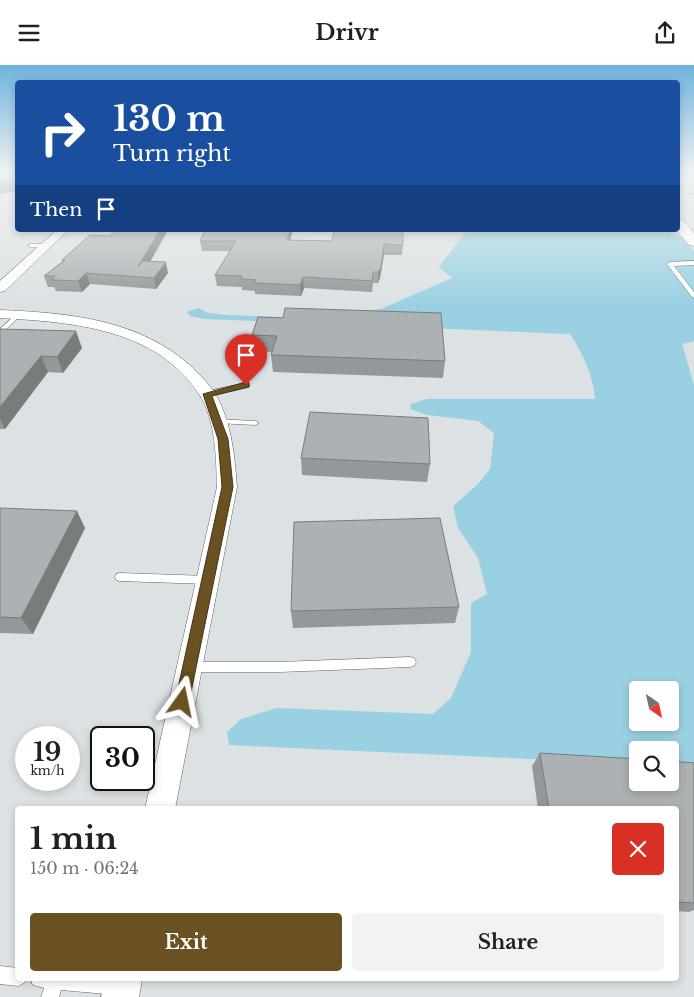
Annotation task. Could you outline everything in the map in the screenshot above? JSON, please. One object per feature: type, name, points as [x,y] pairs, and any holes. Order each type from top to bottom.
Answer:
[{"type":"main road","points":[[680,226],[694,242]]},
{"type":"street","points":[[0,288],[61,232]]},
{"type":"street","points":[[9,315],[85,321],[138,336],[179,361],[207,394],[223,439],[227,487],[161,806]]},
{"type":"lane","points":[[31,245],[45,246]]},
{"type":"lane","points":[[694,263],[670,263],[694,296]]},
{"type":"lane","points":[[0,333],[9,315]]},
{"type":"lane","points":[[207,394],[246,385]]},
{"type":"lane","points":[[217,421],[255,423]]},
{"type":"lane","points":[[120,577],[208,580]]},
{"type":"lane","points":[[190,667],[280,667],[410,662]]},
{"type":"lane","points":[[0,975],[15,977]]},
{"type":"lane","points":[[48,985],[122,987]]},
{"type":"shaded area","points":[[668,232],[683,238],[694,251],[694,341],[682,344],[694,385],[694,767],[679,766],[679,741],[629,741],[629,764],[229,745],[227,732],[241,719],[277,708],[433,714],[451,698],[471,652],[471,603],[487,594],[478,558],[458,528],[453,506],[478,484],[490,469],[494,433],[478,421],[427,415],[410,409],[411,404],[427,399],[595,399],[587,365],[570,334],[205,319],[190,316],[187,312],[198,308],[209,313],[226,315],[313,318],[340,316],[381,309],[452,278],[439,267],[465,233]]},
{"type":"building","points":[[113,232],[159,232],[138,267],[143,261],[166,262],[154,278],[86,273],[78,281],[52,280],[55,276],[44,276],[65,260],[62,260],[90,235],[110,236]]},
{"type":"building","points":[[204,232],[289,232],[287,240],[332,241],[334,232],[403,232],[403,245],[384,244],[381,267],[378,272],[373,272],[372,281],[303,277],[300,285],[254,283],[256,280],[241,279],[242,276],[215,275],[236,241],[200,241]]},
{"type":"building","points":[[285,308],[441,313],[445,361],[271,355],[277,336],[252,335],[258,317],[283,318]]},
{"type":"building","points":[[0,329],[76,331],[57,357],[41,356],[0,407]]},
{"type":"building","points":[[310,412],[428,418],[430,464],[301,458]]},
{"type":"building","points":[[0,508],[77,511],[21,618],[0,617]]},
{"type":"building","points":[[440,518],[459,607],[291,611],[294,522]]},
{"type":"building","points":[[540,753],[629,758],[629,791],[679,791],[679,762],[694,763],[694,903],[679,902],[679,806],[549,806]]},
{"type":"route","points":[[182,702],[227,487],[223,439],[207,394],[246,385]]}]
